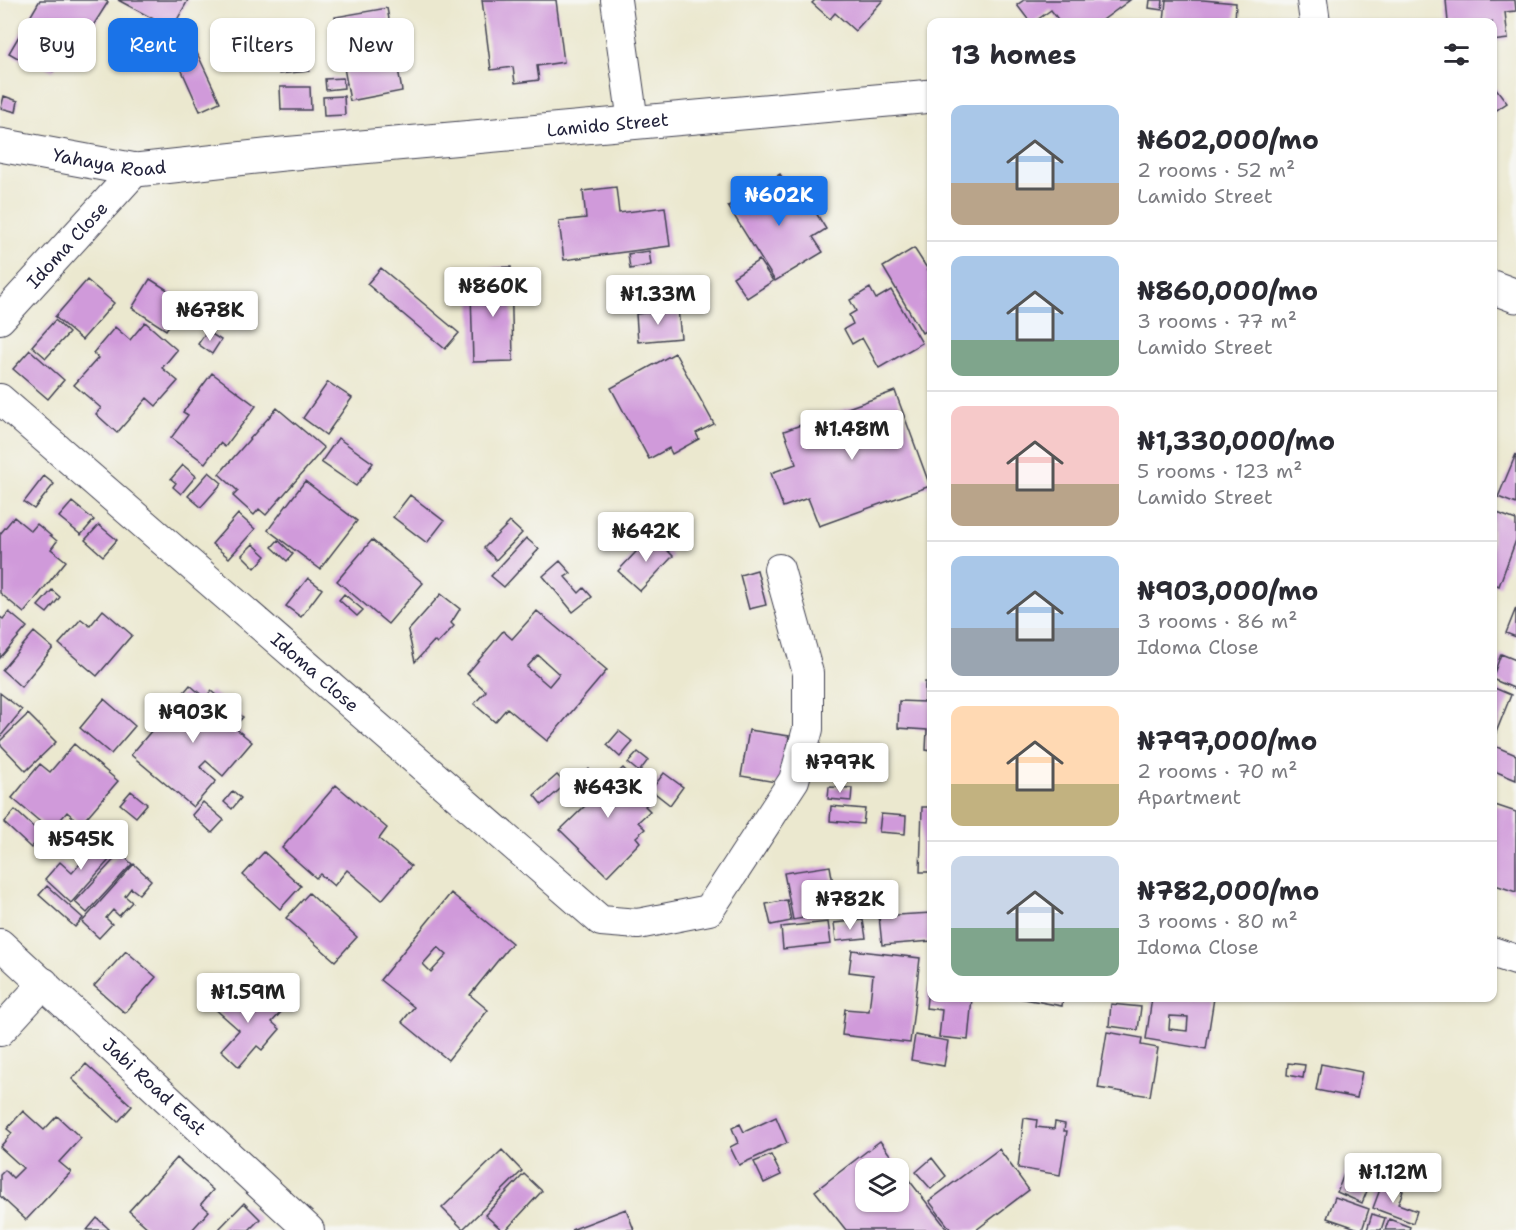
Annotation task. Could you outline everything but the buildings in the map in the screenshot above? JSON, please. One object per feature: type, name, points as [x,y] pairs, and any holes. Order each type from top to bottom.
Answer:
[{"type":"street","points":[[616,0],[633,122]]},
{"type":"street","points":[[1312,0],[1314,18]]},
{"type":"street","name":"Lamido Street","points":[[219,161],[927,96]]},
{"type":"street","name":"Yahaya Road","points":[[0,145],[136,170],[219,161]]},
{"type":"street","name":"Idoma Close","points":[[0,319],[136,170]]},
{"type":"street","points":[[1497,289],[1516,296]]},
{"type":"street","name":"Idoma Close","points":[[0,399],[601,921],[638,924],[709,910],[794,780],[808,729],[808,673],[779,569]]},
{"type":"street","name":"Jabi Road East","points":[[0,944],[309,1230]]},
{"type":"street","points":[[1497,954],[1516,960]]},
{"type":"street","points":[[0,1030],[44,983]]}]
